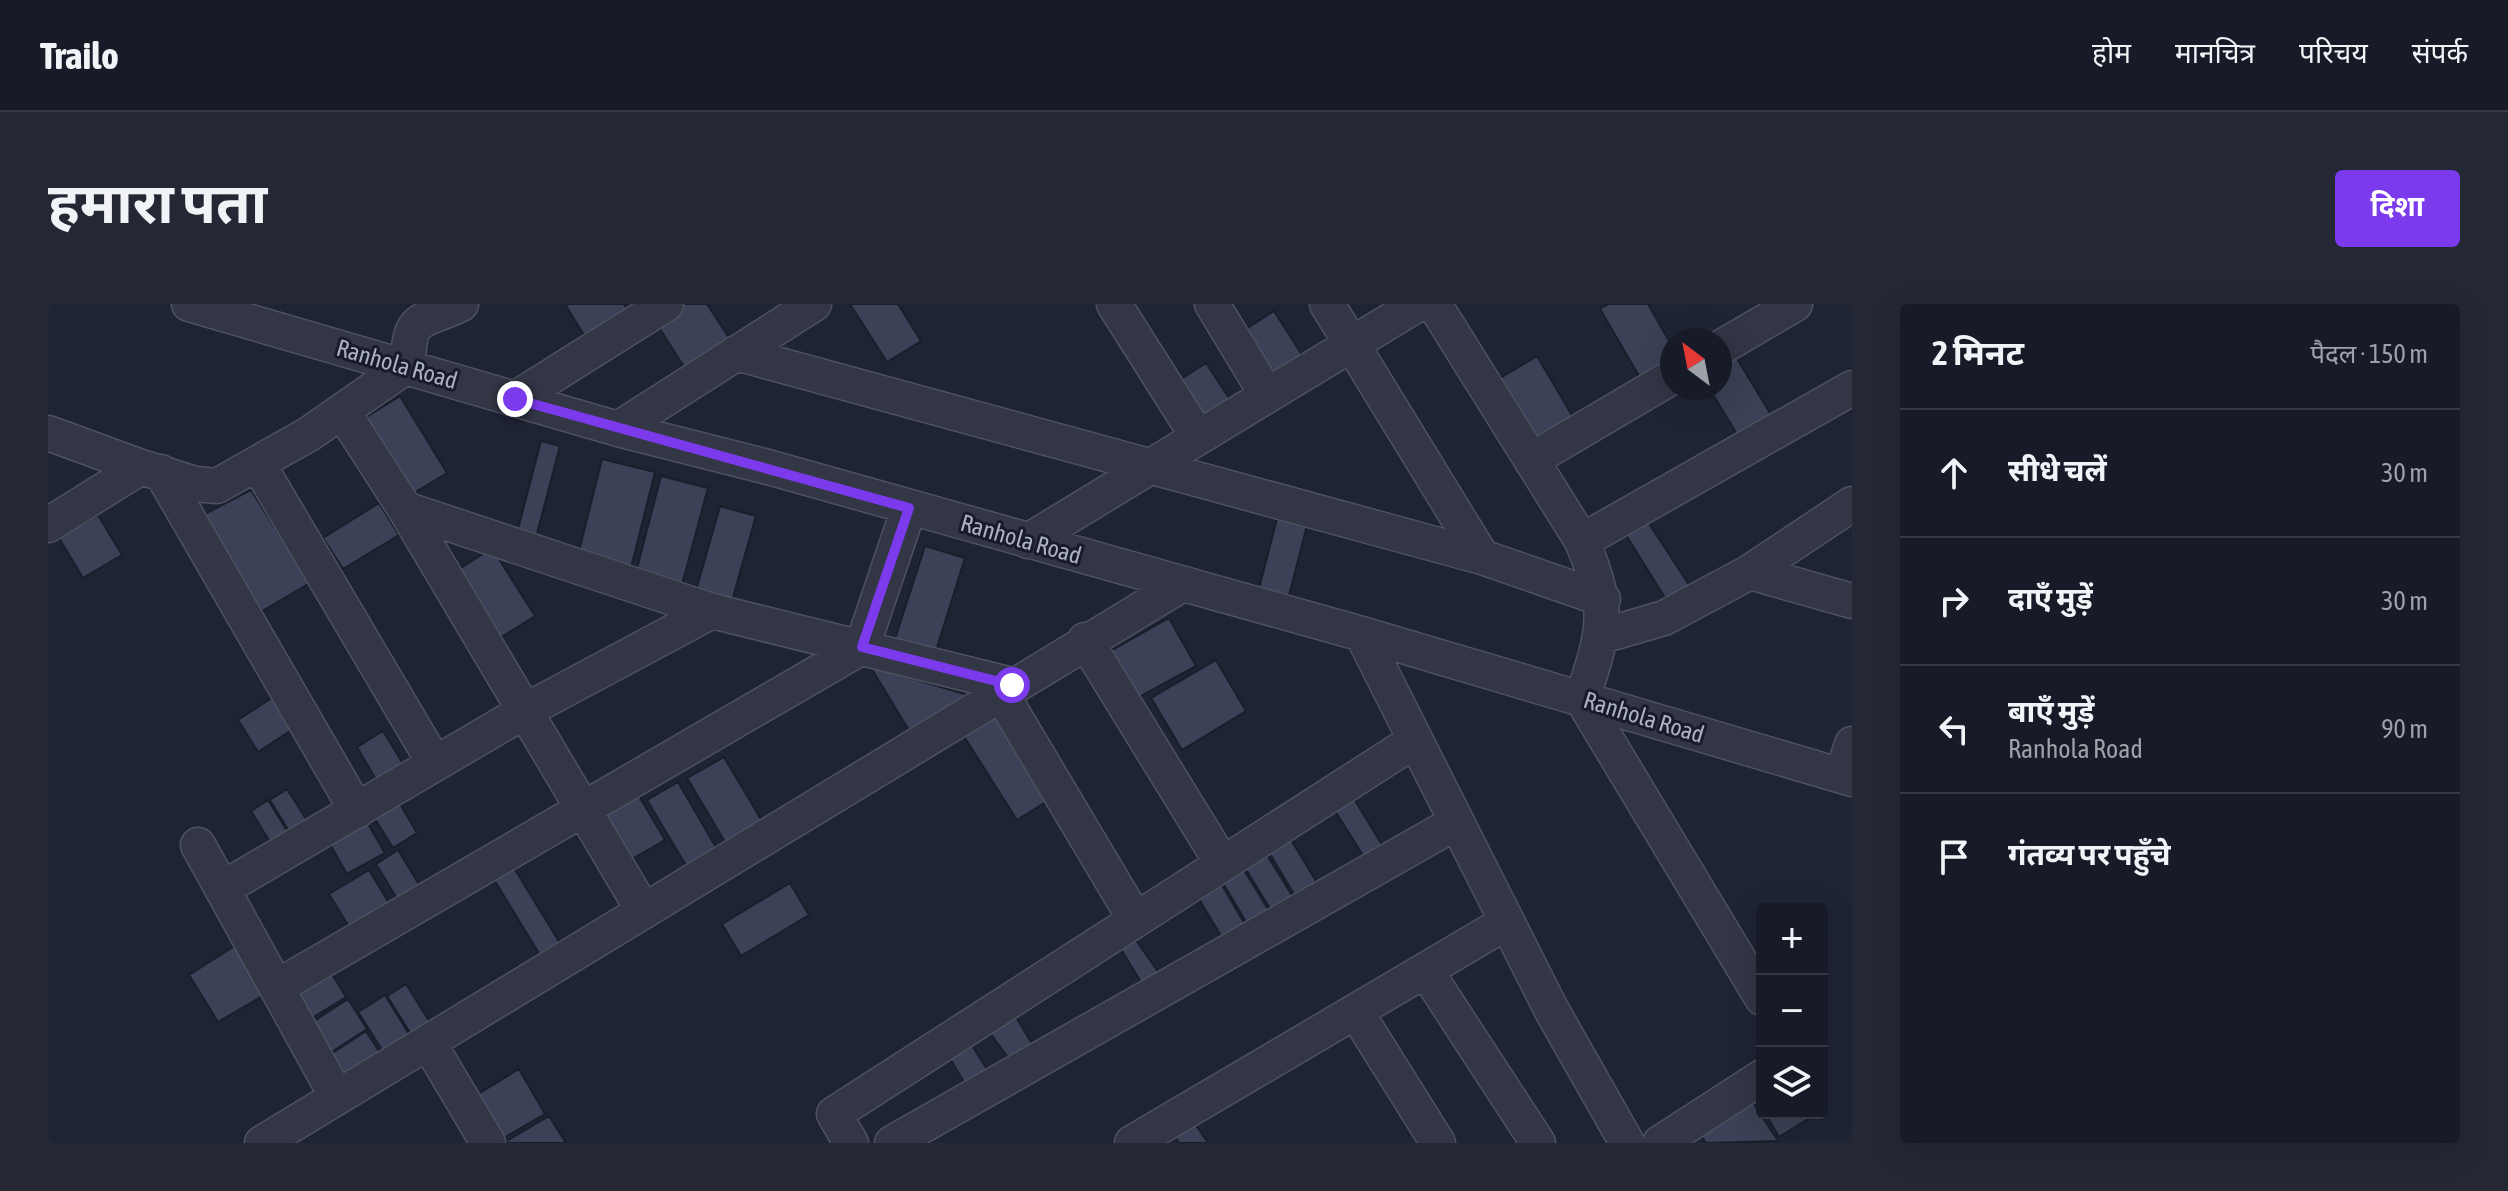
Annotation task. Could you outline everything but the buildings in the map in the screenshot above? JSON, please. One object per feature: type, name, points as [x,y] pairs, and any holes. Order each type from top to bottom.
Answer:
[{"type":"street","name":"Ranhola Road","points":[[189,304],[258,312],[515,399],[1362,634],[1582,699],[1850,758]]},
{"type":"street","points":[[48,433],[195,484],[217,486],[342,411],[408,365],[409,334],[416,324],[461,304]]},
{"type":"street","points":[[515,399],[666,304]]},
{"type":"street","points":[[618,429],[814,304]]},
{"type":"street","points":[[1114,304],[1198,437]]},
{"type":"street","points":[[1212,304],[1267,395]]},
{"type":"street","points":[[1327,304],[1482,557]]},
{"type":"street","points":[[1028,541],[1418,304]]},
{"type":"street","points":[[1434,304],[1582,541],[1603,599],[1602,636],[1582,699],[1756,988]]},
{"type":"street","points":[[1732,341],[1795,304]]},
{"type":"street","points":[[736,353],[1482,557],[1603,599]]},
{"type":"street","points":[[1531,460],[1660,384]]},
{"type":"street","points":[[1582,541],[1852,388]]},
{"type":"street","points":[[342,411],[405,509],[643,910]]},
{"type":"street","points":[[258,464],[435,764]]},
{"type":"street","points":[[48,525],[151,470]]},
{"type":"street","points":[[151,470],[357,811]]},
{"type":"street","points":[[1602,636],[1664,618],[1750,572],[1852,504]]},
{"type":"street","points":[[277,987],[862,647],[909,508]]},
{"type":"street","points":[[405,509],[712,611],[862,647],[1006,688],[1135,919]]},
{"type":"street","points":[[1750,572],[1852,601]]},
{"type":"street","points":[[262,1143],[1085,640],[1181,585]]},
{"type":"street","points":[[222,889],[525,711],[712,611]]},
{"type":"street","points":[[1362,634],[1455,823],[1627,1143]]},
{"type":"street","points":[[1085,640],[1222,863]]},
{"type":"street","points":[[851,1143],[834,1114],[1414,741]]},
{"type":"street","points":[[892,1143],[1455,823]]},
{"type":"street","points":[[198,845],[337,1097]]},
{"type":"street","points":[[1132,1143],[1507,922]]},
{"type":"street","points":[[1426,971],[1538,1143]]},
{"type":"street","points":[[1356,1012],[1438,1143]]},
{"type":"street","points":[[428,1042],[488,1143]]},
{"type":"street","points":[[1660,1143],[1756,1081]]},
{"type":"route","points":[[515,399],[909,508],[862,647],[1012,685]]}]
